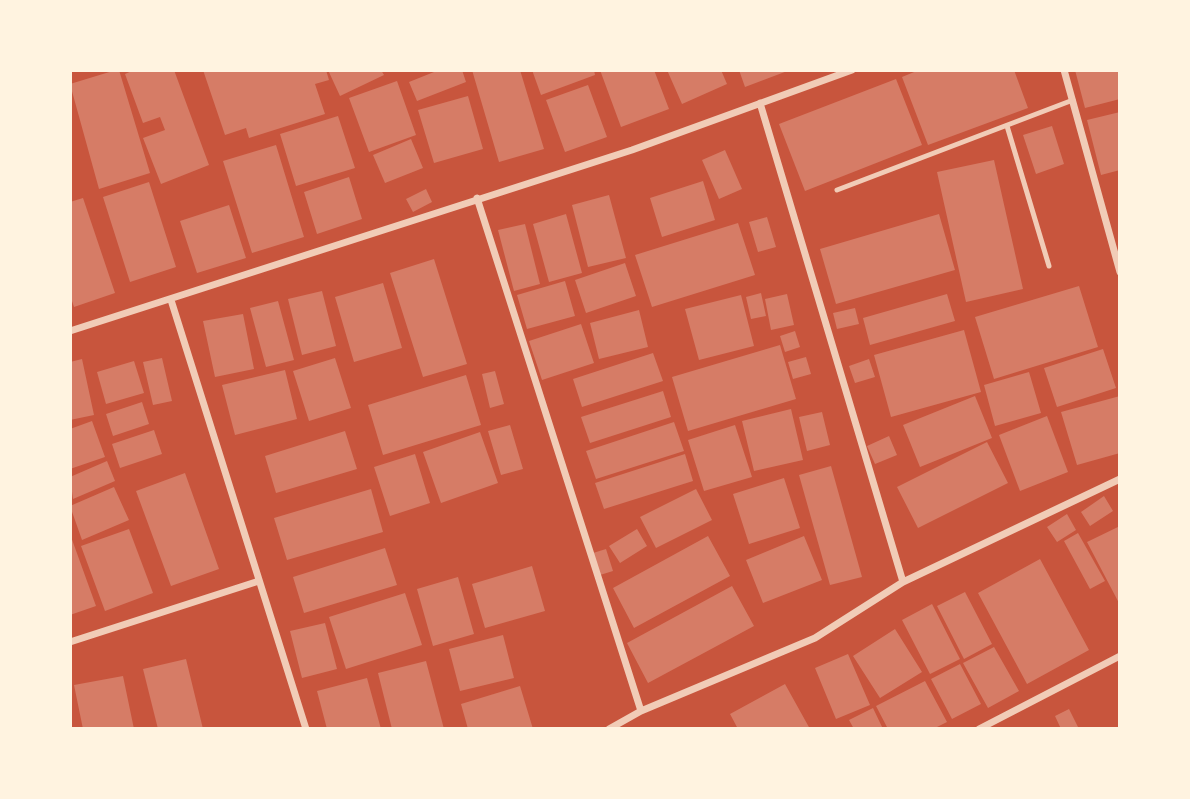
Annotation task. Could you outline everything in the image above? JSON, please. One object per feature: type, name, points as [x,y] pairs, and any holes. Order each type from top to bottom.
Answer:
[{"type":"street","points":[[70,331],[632,150],[852,70]]},
{"type":"street","points":[[1065,70],[1120,272]]},
{"type":"street","points":[[760,103],[903,582]]},
{"type":"street","points":[[477,198],[641,711]]},
{"type":"street","points":[[171,300],[306,729]]},
{"type":"street","points":[[609,729],[641,711],[815,638],[903,582],[1120,479]]},
{"type":"street","points":[[70,642],[259,581]]},
{"type":"street","points":[[979,729],[1120,656]]},
{"type":"lane","points":[[836,190],[1073,100]]},
{"type":"lane","points":[[1007,126],[1049,266]]},
{"type":"building","points":[[119,70],[150,173],[99,189],[70,84]]},
{"type":"building","points":[[134,70],[174,70],[209,165],[161,184],[143,138],[165,130],[160,117],[143,123],[125,74]]},
{"type":"building","points":[[203,70],[326,70],[329,80],[315,84],[325,114],[249,138],[246,128],[225,135]]},
{"type":"building","points":[[328,70],[381,70],[384,75],[340,96]]},
{"type":"building","points":[[439,70],[462,70],[466,82],[417,101],[409,82]]},
{"type":"building","points":[[472,70],[520,70],[544,149],[499,162]]},
{"type":"building","points":[[532,70],[594,70],[595,75],[541,95]]},
{"type":"building","points":[[600,70],[654,70],[669,109],[621,127]]},
{"type":"building","points":[[667,70],[721,70],[727,84],[682,104]]},
{"type":"building","points":[[739,70],[790,70],[745,87]]},
{"type":"building","points":[[919,70],[1014,70],[1028,108],[928,145],[902,77]]},
{"type":"building","points":[[1075,70],[1120,70],[1120,99],[1085,108]]},
{"type":"building","points":[[896,79],[922,145],[805,191],[779,124]]},
{"type":"building","points":[[397,81],[416,135],[369,152],[349,98]]},
{"type":"building","points":[[588,85],[607,137],[565,152],[546,100]]},
{"type":"building","points":[[468,96],[483,149],[434,163],[418,110]]},
{"type":"building","points":[[1120,112],[1120,170],[1101,175],[1087,120]]},
{"type":"building","points":[[338,116],[355,168],[296,186],[280,134]]},
{"type":"building","points":[[1052,126],[1064,164],[1036,174],[1023,135]]},
{"type":"building","points":[[411,139],[423,168],[385,183],[373,155]]},
{"type":"building","points":[[276,145],[304,237],[252,253],[223,161]]},
{"type":"building","points":[[725,150],[742,189],[719,199],[702,160]]},
{"type":"building","points":[[994,160],[1023,289],[966,302],[937,172]]},
{"type":"building","points":[[349,177],[362,219],[317,234],[304,192]]},
{"type":"building","points":[[703,181],[715,220],[662,237],[650,198]]},
{"type":"building","points":[[149,182],[176,267],[130,282],[103,197]]},
{"type":"building","points":[[426,189],[432,202],[413,212],[406,199]]},
{"type":"building","points":[[609,195],[626,258],[588,267],[572,205]]},
{"type":"building","points":[[83,198],[115,293],[74,307],[70,295],[70,202]]},
{"type":"building","points":[[229,205],[246,258],[197,273],[180,221]]},
{"type":"building","points":[[566,214],[582,273],[549,282],[533,224]]},
{"type":"building","points":[[939,214],[955,270],[836,304],[820,249]]},
{"type":"building","points":[[767,217],[776,247],[758,252],[749,222]]},
{"type":"building","points":[[738,223],[755,275],[652,307],[635,255]]},
{"type":"building","points":[[525,224],[540,284],[514,291],[498,230]]},
{"type":"building","points":[[434,259],[467,364],[423,377],[390,273]]},
{"type":"building","points":[[625,263],[636,296],[586,313],[575,280]]},
{"type":"building","points":[[565,281],[575,316],[527,329],[517,295]]},
{"type":"building","points":[[383,283],[402,348],[354,362],[335,297]]},
{"type":"building","points":[[1079,286],[1098,347],[994,379],[975,317]]},
{"type":"building","points":[[322,291],[336,346],[302,355],[288,299]]},
{"type":"building","points":[[761,293],[766,316],[751,319],[746,297]]},
{"type":"building","points":[[787,294],[794,325],[771,330],[765,299]]},
{"type":"building","points":[[947,294],[955,321],[870,345],[863,318]]},
{"type":"building","points":[[741,295],[754,346],[699,360],[685,309]]},
{"type":"building","points":[[278,301],[294,360],[266,367],[250,308]]},
{"type":"building","points":[[855,308],[859,324],[837,329],[833,313]]},
{"type":"building","points":[[639,310],[648,347],[599,359],[590,323]]},
{"type":"building","points":[[243,314],[254,369],[215,377],[203,321]]},
{"type":"building","points":[[581,324],[594,363],[542,380],[529,341]]},
{"type":"building","points":[[964,330],[981,392],[891,417],[874,355]]},
{"type":"building","points":[[795,331],[800,347],[785,352],[780,336]]},
{"type":"building","points":[[780,345],[796,399],[688,431],[672,377]]},
{"type":"building","points":[[1103,349],[1116,388],[1057,407],[1044,368]]},
{"type":"building","points":[[653,353],[663,381],[582,407],[573,379]]},
{"type":"building","points":[[806,357],[811,374],[793,379],[788,362]]},
{"type":"building","points":[[162,358],[172,401],[153,405],[143,362]]},
{"type":"building","points":[[335,358],[351,408],[309,421],[293,371]]},
{"type":"building","points":[[82,359],[94,415],[70,420],[70,362]]},
{"type":"building","points":[[869,359],[875,377],[855,383],[849,366]]},
{"type":"building","points":[[134,361],[144,393],[106,404],[97,372]]},
{"type":"building","points":[[285,370],[297,419],[235,435],[222,385]]},
{"type":"building","points":[[495,371],[504,404],[490,408],[482,374]]},
{"type":"building","points":[[1029,372],[1041,413],[995,426],[984,385]]},
{"type":"building","points":[[466,375],[481,425],[383,455],[368,405]]},
{"type":"building","points":[[663,391],[671,417],[590,443],[581,417]]},
{"type":"building","points":[[975,396],[992,438],[920,467],[903,425]]},
{"type":"building","points":[[1120,396],[1120,453],[1077,465],[1061,412]]},
{"type":"building","points":[[142,402],[149,424],[113,436],[106,414]]},
{"type":"building","points":[[791,409],[803,460],[754,471],[742,421]]},
{"type":"building","points":[[822,412],[830,445],[807,451],[799,417]]},
{"type":"building","points":[[1047,416],[1068,472],[1020,491],[999,435]]},
{"type":"building","points":[[92,421],[105,457],[70,469],[70,429]]},
{"type":"building","points":[[674,422],[684,451],[596,479],[586,451]]},
{"type":"building","points":[[510,425],[523,469],[501,475],[488,431]]},
{"type":"building","points":[[735,425],[752,477],[704,491],[688,440]]},
{"type":"building","points":[[154,430],[162,454],[120,468],[112,444]]},
{"type":"building","points":[[345,431],[357,469],[276,493],[265,456]]},
{"type":"building","points":[[480,432],[498,483],[441,503],[423,452]]},
{"type":"building","points":[[889,436],[897,455],[875,464],[867,446]]},
{"type":"building","points":[[987,442],[1008,483],[918,528],[897,487]]},
{"type":"building","points":[[415,454],[430,503],[390,516],[374,467]]},
{"type":"building","points":[[685,454],[693,481],[604,509],[595,483]]},
{"type":"building","points":[[107,461],[115,481],[73,499],[70,477]]},
{"type":"building","points":[[831,466],[862,577],[830,585],[799,475]]},
{"type":"building","points":[[185,473],[219,569],[171,586],[136,491]]},
{"type":"building","points":[[784,478],[800,528],[749,544],[733,494]]},
{"type":"building","points":[[114,487],[129,520],[82,540],[70,506]]},
{"type":"building","points":[[371,489],[383,532],[287,560],[274,518]]},
{"type":"building","points":[[696,489],[712,520],[656,548],[640,517]]},
{"type":"building","points":[[1104,496],[1113,511],[1090,526],[1081,512]]},
{"type":"building","points":[[1067,514],[1076,530],[1057,542],[1047,527]]},
{"type":"building","points":[[1120,526],[1120,605],[1087,542]]},
{"type":"building","points":[[129,529],[153,593],[105,611],[81,546]]},
{"type":"building","points":[[637,529],[647,546],[620,563],[609,546]]},
{"type":"building","points":[[1078,533],[1105,581],[1090,589],[1064,541]]},
{"type":"building","points":[[70,534],[96,606],[70,615]]},
{"type":"building","points":[[708,536],[730,576],[634,628],[613,588]]},
{"type":"building","points":[[804,536],[822,580],[763,603],[746,560]]},
{"type":"building","points":[[385,548],[397,585],[304,613],[293,577]]},
{"type":"building","points":[[606,549],[613,571],[600,575],[593,553]]},
{"type":"building","points":[[1040,559],[1089,650],[1027,684],[978,593]]},
{"type":"building","points":[[532,566],[545,611],[485,628],[472,584]]},
{"type":"building","points":[[458,577],[474,634],[433,646],[417,589]]},
{"type":"building","points":[[732,586],[754,626],[648,683],[627,643]]},
{"type":"building","points":[[965,592],[992,644],[964,659],[937,606]]},
{"type":"building","points":[[405,593],[422,645],[346,669],[329,617]]},
{"type":"building","points":[[932,604],[960,659],[930,674],[902,620]]},
{"type":"building","points":[[325,623],[337,669],[302,678],[290,631]]},
{"type":"building","points":[[895,629],[922,672],[880,698],[853,656]]},
{"type":"building","points":[[503,635],[514,678],[460,691],[449,649]]},
{"type":"building","points":[[994,647],[1019,691],[988,708],[963,663]]},
{"type":"building","points":[[848,654],[870,705],[836,719],[815,668]]},
{"type":"building","points":[[186,659],[203,729],[158,729],[143,669]]},
{"type":"building","points":[[426,661],[444,729],[392,729],[378,673]]},
{"type":"building","points":[[960,664],[981,704],[952,719],[931,679]]},
{"type":"building","points":[[123,676],[134,729],[83,729],[74,685]]},
{"type":"building","points":[[367,678],[381,729],[327,729],[317,691]]},
{"type":"building","points":[[925,681],[947,722],[933,729],[888,729],[876,706]]},
{"type":"building","points":[[785,684],[810,729],[738,729],[730,714]]},
{"type":"building","points":[[520,686],[533,729],[468,729],[461,704]]},
{"type":"building","points":[[873,708],[883,729],[854,729],[849,720]]},
{"type":"building","points":[[1069,709],[1079,729],[1061,729],[1055,716]]}]
